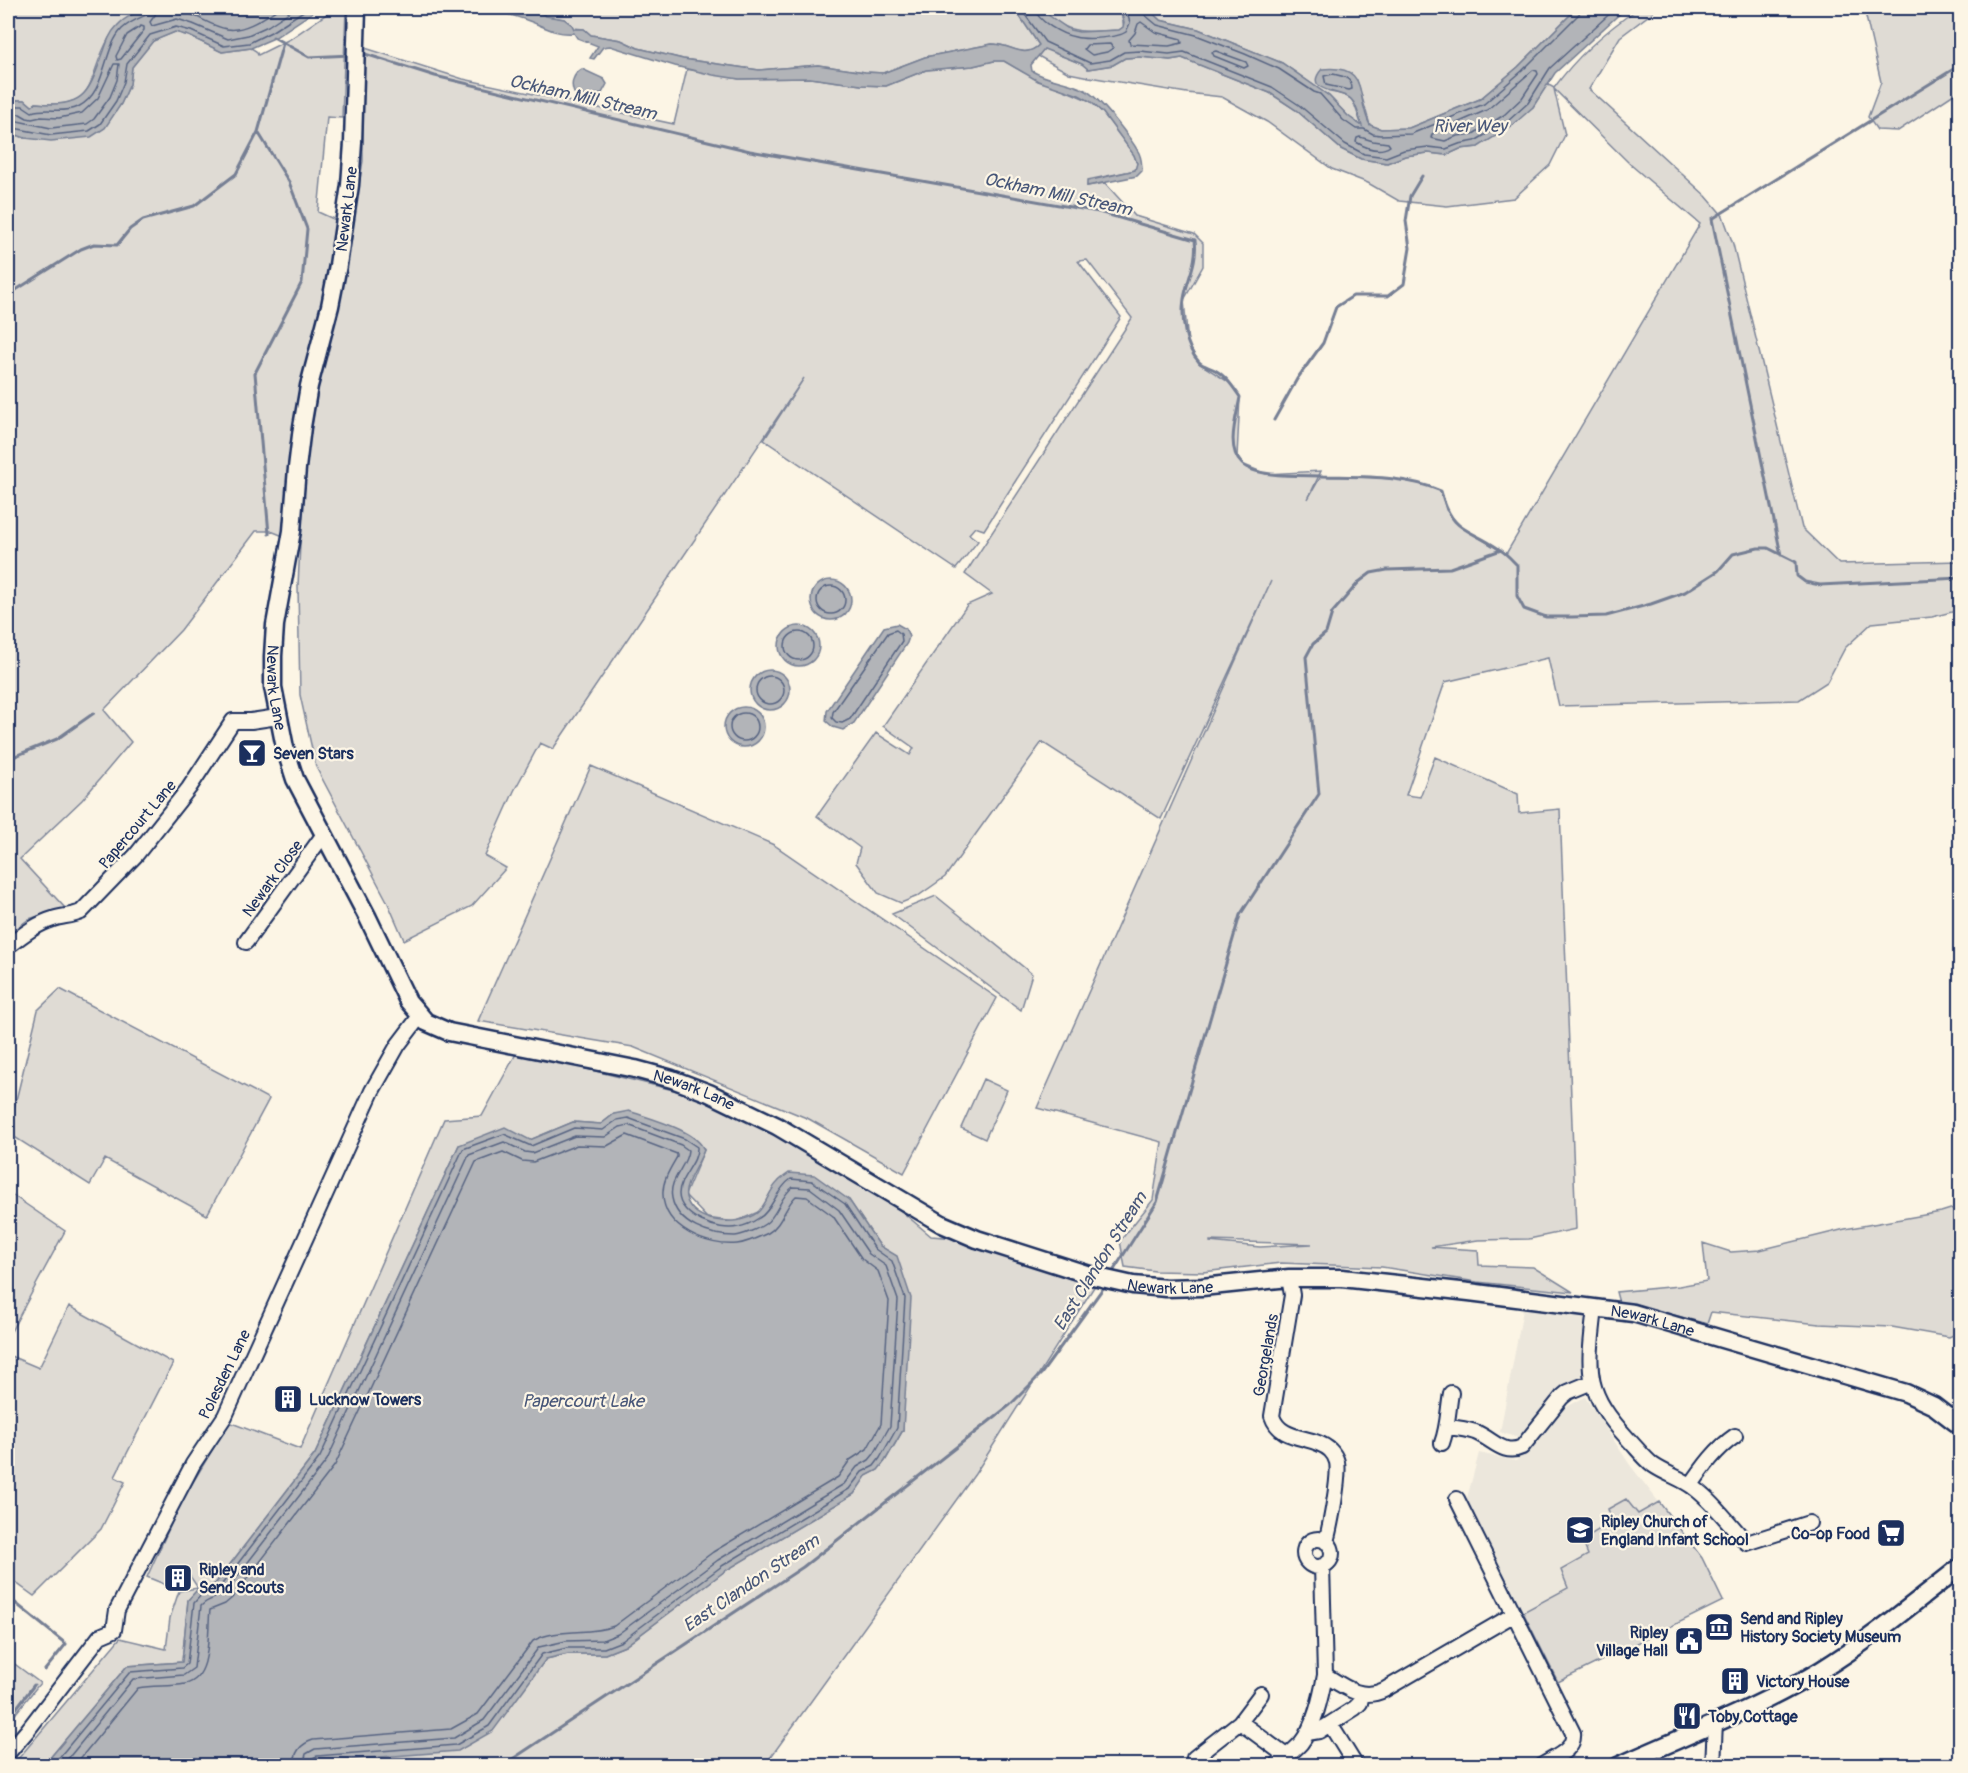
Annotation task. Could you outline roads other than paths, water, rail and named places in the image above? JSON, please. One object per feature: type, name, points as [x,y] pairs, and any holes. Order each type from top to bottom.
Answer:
[{"type":"main road","name":"Newark Lane","points":[[357,8],[353,143],[345,222],[330,306],[307,396],[297,468],[292,531],[276,625],[273,677],[278,717],[289,764],[408,1001],[420,1016],[432,1026],[449,1032],[635,1069],[672,1079],[709,1093],[777,1126],[942,1224],[977,1239],[1119,1283],[1150,1287],[1181,1287],[1324,1277],[1369,1280],[1633,1313],[1906,1393],[1934,1406],[1960,1426]]},
{"type":"main road","points":[[1618,1766],[1786,1689],[1830,1664],[1859,1645],[1960,1567]]},
{"type":"street","name":"Papercourt Lane","points":[[8,946],[35,926],[81,912],[136,855],[189,788],[233,721],[278,717]]},
{"type":"street","name":"Newark Close","points":[[246,942],[324,834]]},
{"type":"street","name":"Polesden Lane","points":[[8,1753],[100,1636],[114,1630],[117,1610],[193,1464],[225,1416],[372,1091],[398,1045],[420,1016]]},
{"type":"street","name":"Georgelands","points":[[1281,1761],[1299,1745],[1307,1733],[1322,1693],[1325,1675],[1322,1566],[1328,1563],[1332,1553],[1326,1542],[1330,1526],[1337,1461],[1330,1450],[1323,1446],[1287,1434],[1274,1423],[1272,1416],[1292,1295],[1289,1278]]},
{"type":"street","points":[[1595,1308],[1590,1365],[1592,1382],[1609,1418],[1651,1464],[1673,1478],[1691,1485],[1747,1543],[1809,1524]]},
{"type":"street","points":[[1447,1426],[1479,1441],[1515,1450],[1522,1447],[1562,1397],[1592,1382]]},
{"type":"street","points":[[1442,1443],[1447,1426],[1451,1393]]},
{"type":"street","points":[[1691,1485],[1710,1457],[1735,1436]]},
{"type":"street","points":[[1458,1499],[1573,1733],[1573,1742],[1568,1749],[1541,1766]]},
{"type":"street","points":[[1322,1566],[1314,1567],[1310,1564],[1305,1551],[1314,1540],[1326,1542]]},
{"type":"street","points":[[1325,1675],[1347,1689],[1373,1695],[1514,1616]]},
{"type":"street","points":[[1194,1758],[1240,1722],[1261,1694]]},
{"type":"street","name":"Georgelands","points":[[1307,1733],[1319,1731],[1358,1705],[1362,1694]]},
{"type":"street","points":[[1240,1722],[1281,1761]]},
{"type":"street","points":[[1713,1766],[1715,1722]]},
{"type":"street","points":[[1330,1724],[1356,1766]]},
{"type":"water","points":[[149,8],[319,8],[274,38],[251,48],[222,52],[189,36],[175,32],[153,41],[132,67],[130,84],[121,104],[105,128],[91,137],[51,141],[25,138],[8,132],[8,100],[25,100],[32,106],[36,103],[65,103],[83,95],[94,78],[109,38],[115,29],[128,17]]},
{"type":"water","name":"River Wey","points":[[487,8],[533,8],[546,16],[564,19],[574,29],[584,29],[591,35],[621,40],[638,48],[683,59],[759,70],[818,65],[883,73],[925,57],[992,44],[1023,51],[1039,45],[1019,15],[1010,8],[1038,8],[1070,30],[1079,32],[1119,30],[1123,27],[1124,22],[1120,8],[1147,8],[1160,20],[1198,29],[1282,63],[1329,96],[1348,116],[1362,126],[1351,99],[1326,90],[1317,83],[1317,77],[1322,69],[1338,69],[1348,72],[1355,77],[1359,85],[1370,125],[1381,129],[1409,128],[1480,99],[1518,67],[1577,8],[1626,8],[1555,73],[1533,107],[1512,126],[1478,147],[1460,149],[1447,155],[1428,153],[1405,156],[1387,163],[1361,159],[1341,149],[1296,110],[1270,93],[1182,58],[1170,60],[1125,58],[1113,65],[1088,69],[1082,64],[1044,49],[1031,65],[1032,71],[1079,87],[1091,94],[1122,128],[1141,158],[1142,171],[1137,176],[1087,186],[1087,181],[1135,170],[1137,163],[1134,155],[1103,113],[1090,101],[1038,81],[1004,61],[926,70],[886,86],[810,78],[739,79],[675,66],[610,46],[603,47],[594,59],[590,58],[598,46],[577,38],[574,33],[556,32]]},
{"type":"water","points":[[582,69],[604,79],[607,84],[602,93],[585,97],[574,93],[573,80]]},
{"type":"water","points":[[831,580],[839,581],[845,586],[850,592],[850,608],[845,614],[839,619],[831,620],[823,619],[817,614],[812,608],[811,600],[812,592],[817,586],[823,581]]},
{"type":"water","points":[[897,624],[906,629],[909,637],[907,643],[854,723],[843,730],[833,727],[826,721],[827,711],[884,627]]},
{"type":"water","points":[[799,626],[807,627],[813,632],[818,638],[818,654],[813,660],[807,665],[799,666],[791,665],[785,660],[780,654],[779,646],[780,638],[785,632],[791,627]]},
{"type":"water","points":[[770,670],[778,671],[784,676],[789,682],[789,698],[784,704],[778,709],[770,710],[762,709],[756,704],[751,698],[750,690],[751,682],[756,676],[762,671]]},
{"type":"water","points":[[744,707],[752,708],[758,713],[763,719],[763,735],[758,741],[752,746],[744,747],[736,746],[730,741],[725,735],[724,727],[725,719],[730,713],[736,708]]},
{"type":"water","name":"Papercourt Lake","points":[[629,1111],[671,1126],[692,1136],[700,1143],[704,1150],[689,1180],[686,1197],[690,1206],[706,1218],[728,1221],[749,1217],[760,1210],[775,1185],[789,1173],[814,1175],[849,1200],[880,1246],[897,1256],[911,1298],[903,1430],[878,1470],[866,1476],[854,1494],[725,1571],[625,1646],[605,1654],[568,1654],[546,1659],[493,1731],[458,1751],[317,1762],[315,1766],[44,1765],[127,1666],[182,1662],[188,1600],[198,1589],[215,1584],[315,1454],[459,1145],[505,1127],[530,1140],[573,1122],[601,1124],[614,1114]]},
{"type":"waterway","name":"Ockham Mill Stream","points":[[273,37],[309,57],[351,55]]},
{"type":"waterway","points":[[8,295],[81,249],[94,244],[117,245],[130,229],[143,220],[194,206],[236,174],[258,132],[283,43]]},
{"type":"waterway","name":"Ockham Mill Stream","points":[[361,54],[435,76],[750,151],[1099,212],[1195,240],[1194,263],[1184,299],[1185,332],[1190,349],[1199,362],[1223,375],[1240,397],[1233,441],[1237,457],[1242,464],[1258,472],[1269,474],[1398,479],[1441,491],[1450,515],[1462,528],[1502,551],[1517,565],[1517,596],[1524,609],[1546,617],[1606,616],[1651,604],[1685,592],[1718,571],[1733,554],[1758,548],[1768,548],[1796,562],[1797,576],[1805,582],[1820,585],[1960,578]]},
{"type":"waterway","points":[[1781,555],[1712,219],[1960,65]]},
{"type":"waterway","points":[[258,132],[289,182],[307,229],[302,282],[255,373],[269,534]]},
{"type":"waterway","points":[[1274,420],[1297,379],[1323,343],[1336,307],[1353,296],[1388,296],[1404,284],[1410,248],[1406,221],[1410,196],[1422,176]]},
{"type":"waterway","name":"East Clandon Stream","points":[[1112,1273],[1157,1202],[1240,915],[1319,794],[1306,657],[1313,644],[1326,633],[1332,613],[1359,582],[1371,573],[1387,570],[1450,568],[1501,550]]},
{"type":"waterway","points":[[8,759],[57,739],[94,713]]},
{"type":"waterway","name":"East Clandon Stream","points":[[502,1766],[803,1567],[1010,1405],[1041,1374],[1106,1284]]},
{"type":"waterway","points":[[8,1597],[66,1644],[45,1670]]},
{"type":"waterway","points":[[8,1719],[34,1685]]},
{"type":"place","name":"Seven Stars","points":[[252,753]]},
{"type":"place","name":"Lucknow Towers","points":[[288,1399]]},
{"type":"place","name":"Ripley Church of England Infant School","points":[[1580,1530]]},
{"type":"place","name":"Co-op Food","points":[[1891,1533]]},
{"type":"place","name":"Ripley and Send Scouts","points":[[178,1578]]},
{"type":"place","name":"Send and Ripley History Society Museum","points":[[1719,1627]]},
{"type":"place","name":"Ripley Village Hall","points":[[1689,1641]]},
{"type":"place","name":"Victory House","points":[[1735,1681]]},
{"type":"place","name":"Toby Cottage","points":[[1687,1716]]}]
